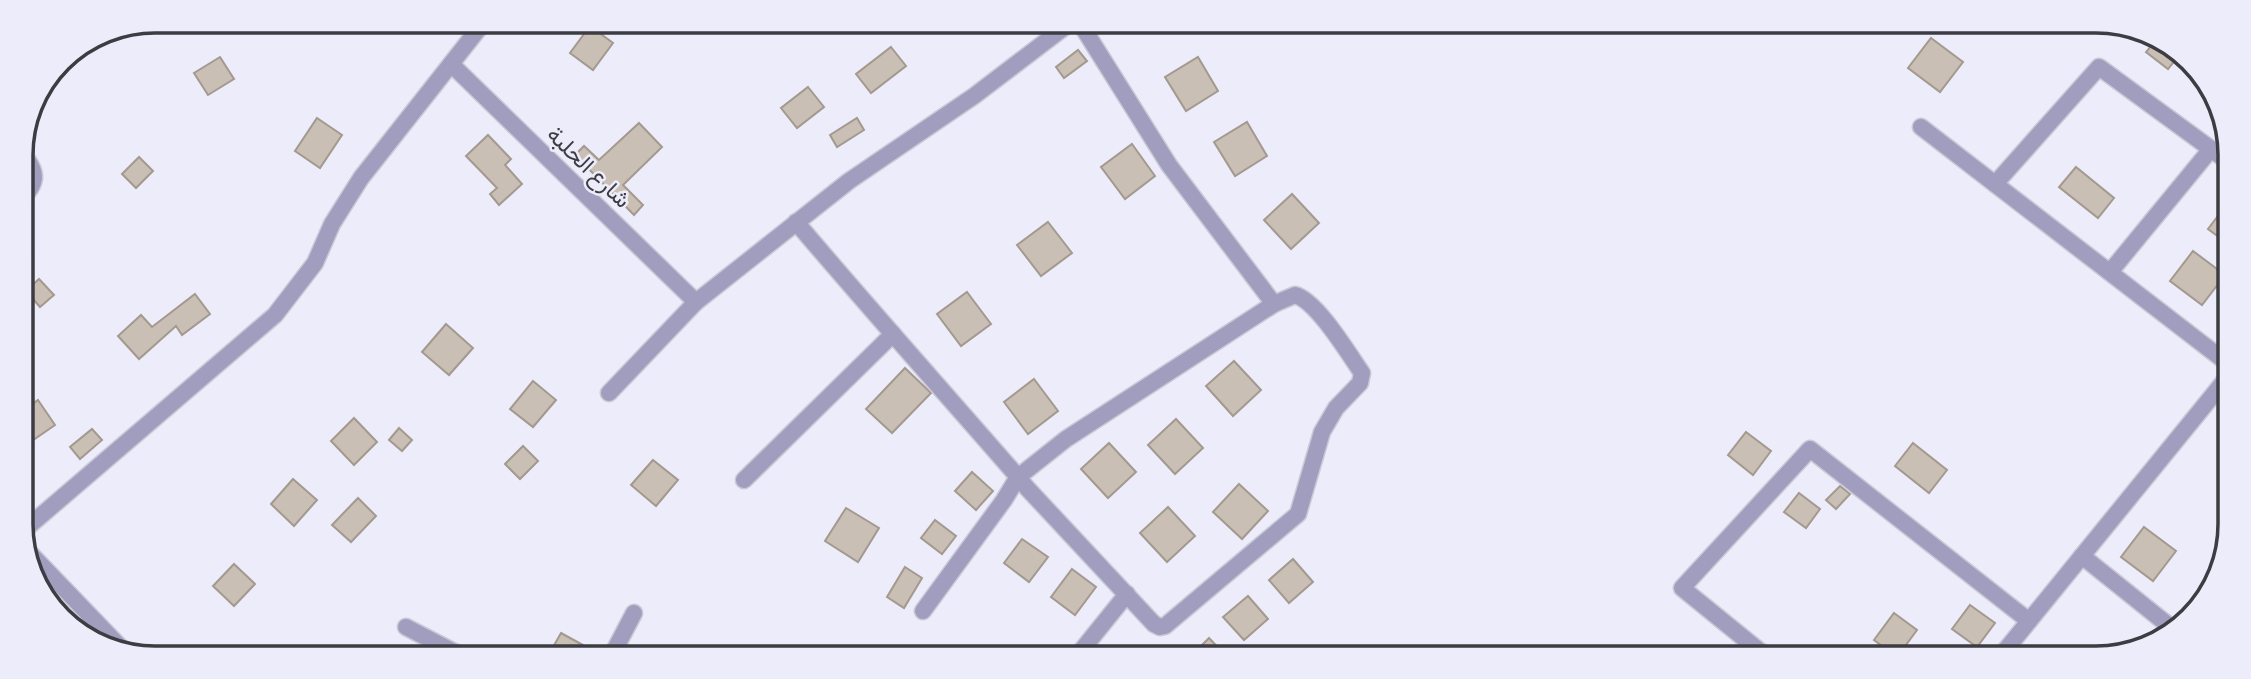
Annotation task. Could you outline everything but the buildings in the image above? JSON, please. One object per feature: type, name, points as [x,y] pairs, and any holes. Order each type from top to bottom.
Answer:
[{"type":"street","points":[[33,522],[275,315],[315,262],[332,224],[361,178],[475,33]]},
{"type":"street","points":[[609,393],[696,302],[849,181],[974,96],[1057,33]]},
{"type":"street","points":[[1086,33],[1169,165],[1274,304]]},
{"type":"street","name":"شارع الحلبة","points":[[451,64],[696,302]]},
{"type":"street","points":[[1995,184],[2099,67],[2218,154]]},
{"type":"street","points":[[1921,127],[2218,356]]},
{"type":"street","points":[[2110,272],[2211,149]]},
{"type":"street","points":[[796,222],[1018,477],[1154,624],[1160,627],[1165,626],[1214,586],[1300,510],[1322,432],[1336,408],[1360,383],[1362,373],[1316,311],[1302,297],[1295,295],[1274,304],[1066,439],[1018,477],[923,611]]},
{"type":"street","points":[[744,480],[893,334]]},
{"type":"street","points":[[2009,645],[2218,389]]},
{"type":"street","points":[[1752,645],[1682,588],[1810,449],[2029,621]]},
{"type":"street","points":[[2082,556],[2165,623]]},
{"type":"street","points":[[41,565],[111,637]]},
{"type":"street","points":[[1086,646],[1128,594]]},
{"type":"street","points":[[616,646],[634,613]]},
{"type":"street","points":[[406,627],[442,646]]}]
